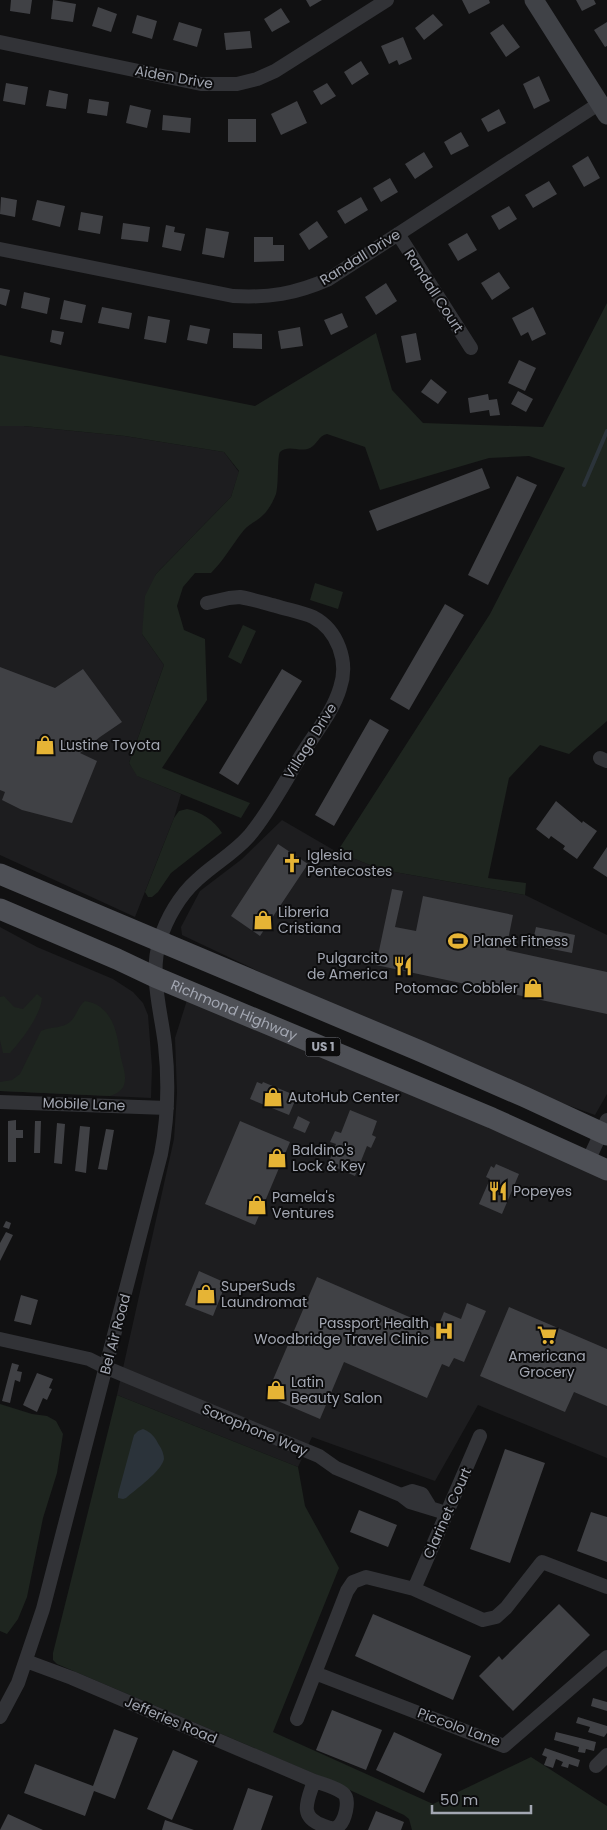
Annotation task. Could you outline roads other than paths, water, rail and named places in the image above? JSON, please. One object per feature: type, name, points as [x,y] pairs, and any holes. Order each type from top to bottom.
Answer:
[{"type":"main road","name":"US 1","points":[[0,874],[605,1129]]},
{"type":"main road","name":"Richmond Highway","points":[[0,909],[155,977],[492,1118],[607,1170]]},
{"type":"street","name":"Aiden Drive","points":[[0,42],[201,84],[237,84],[257,79],[275,71],[387,0]]},
{"type":"street","points":[[534,0],[603,109]]},
{"type":"street","name":"Randall Drive","points":[[0,249],[232,296],[254,297],[288,294],[309,288],[329,278],[603,109]]},
{"type":"street","name":"Randall Court","points":[[398,234],[471,348]]},
{"type":"street","name":"Village Drive","points":[[159,942],[169,919],[184,894],[197,880],[226,858],[247,838],[261,820],[332,706],[341,688],[343,676],[342,656],[336,639],[315,618],[303,613],[240,598],[229,598],[206,603]]},
{"type":"street","name":"Bel Air Road","points":[[0,1717],[15,1690],[43,1609],[161,1154],[167,1108],[168,1078],[155,977],[159,942]]},
{"type":"street","name":"Mobile Lane","points":[[0,1102],[167,1108]]},
{"type":"street","points":[[588,1161],[605,1129]]},
{"type":"street","points":[[0,1339],[89,1359],[107,1368]]},
{"type":"street","name":"Saxophone Way","points":[[107,1368],[319,1456],[336,1468],[401,1495],[410,1502],[446,1513]]},
{"type":"street","name":"Clarinet Court","points":[[414,1589],[480,1436]]},
{"type":"street","points":[[297,1719],[347,1591],[353,1582],[366,1577],[414,1589],[483,1620],[496,1617],[506,1608],[542,1562],[607,1587]]},
{"type":"street","name":"Piccolo Lane","points":[[315,1673],[504,1746],[607,1657]]},
{"type":"street","name":"Jefferies Road","points":[[26,1661],[72,1678],[314,1781]]},
{"type":"street","points":[[596,1766],[607,1755]]},
{"type":"waterway","points":[[584,485],[607,431]]},
{"type":"place","name":"Lustine Toyota","points":[[45,745]]},
{"type":"place","name":"Iglesia Pentecostes","points":[[292,863]]},
{"type":"place","name":"Libreria Cristiana","points":[[263,920]]},
{"type":"place","name":"Planet Fitness","points":[[458,941]]},
{"type":"place","name":"Pulgarcito de America","points":[[403,966]]},
{"type":"place","name":"Potomac Cobbler","points":[[533,988]]},
{"type":"place","name":"AutoHub Center","points":[[273,1097]]},
{"type":"place","name":"Baldino's Lock & Key","points":[[277,1158]]},
{"type":"place","name":"Popeyes","points":[[498,1191]]},
{"type":"place","name":"Pamela's Ventures","points":[[257,1205]]},
{"type":"place","name":"SuperSuds Laundromat","points":[[206,1294]]},
{"type":"place","name":"Passport Health Woodbridge Travel Clinic","points":[[444,1331]]},
{"type":"place","name":"Americana Grocery","points":[[547,1335]]},
{"type":"place","name":"Latin Beauty Salon","points":[[276,1390]]}]
